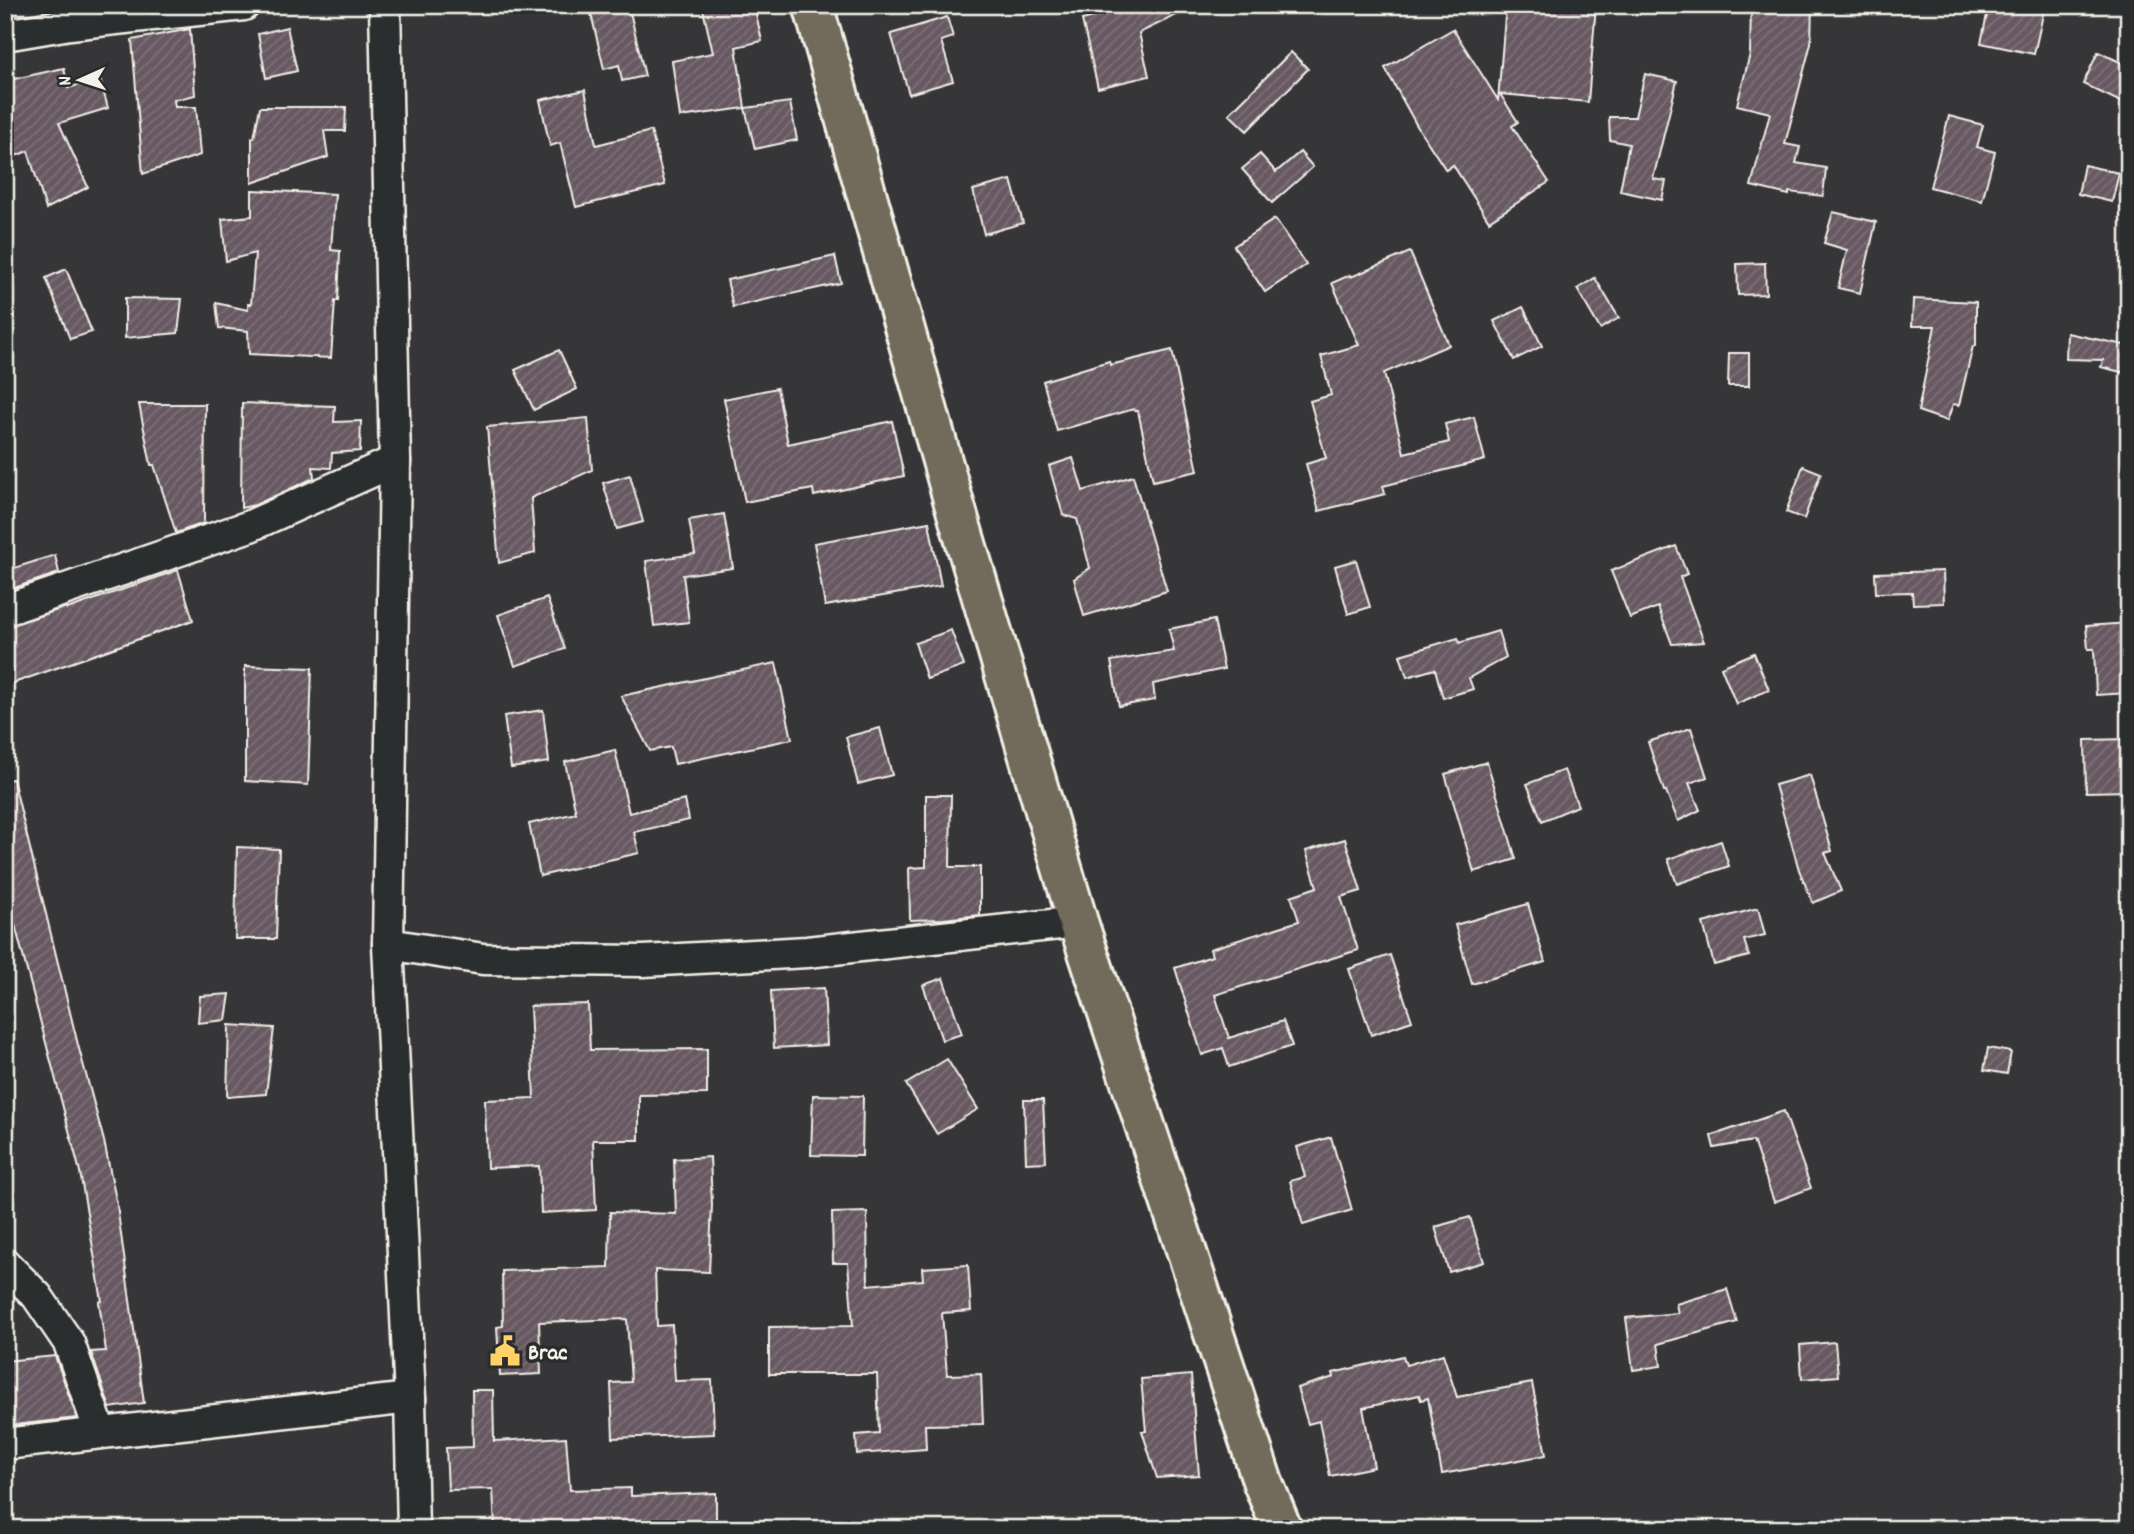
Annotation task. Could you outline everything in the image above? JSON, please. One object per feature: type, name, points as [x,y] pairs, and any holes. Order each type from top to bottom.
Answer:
[{"type":"main road","points":[[813,5],[954,503],[1077,922],[1263,1483],[1282,1529]]},
{"type":"street","points":[[5,35],[70,24],[244,5]]},
{"type":"street","points":[[385,5],[395,461],[388,944],[410,1398],[413,1529]]},
{"type":"street","points":[[5,610],[250,526],[395,461]]},
{"type":"street","points":[[388,944],[483,959],[643,961],[807,952],[1077,922]]},
{"type":"street","points":[[5,1264],[37,1296],[69,1343],[100,1432]]},
{"type":"street","points":[[5,1444],[410,1398]]},
{"type":"building","points":[[589,5],[625,5],[631,16],[645,76],[622,81],[619,65],[604,69]]},
{"type":"building","points":[[702,5],[754,5],[762,41],[736,47],[745,108],[680,117],[672,61],[713,53]]},
{"type":"building","points":[[1142,5],[1197,5],[1139,33],[1149,76],[1098,88],[1082,20]]},
{"type":"building","points":[[1506,5],[1596,5],[1588,102],[1500,94],[1518,122],[1512,126],[1549,182],[1489,221],[1453,165],[1446,170],[1417,126],[1385,68],[1453,29],[1498,100]]},
{"type":"building","points":[[1751,5],[1812,5],[1811,43],[1785,144],[1800,147],[1796,163],[1826,168],[1823,196],[1789,192],[1789,195],[1751,186],[1770,113],[1737,105],[1750,54]]},
{"type":"building","points":[[1989,5],[2023,5],[2044,10],[2034,54],[1981,43]]},
{"type":"building","points":[[947,17],[953,37],[941,41],[953,81],[909,94],[891,34]]},
{"type":"building","points":[[287,27],[297,71],[266,78],[258,34]]},
{"type":"building","points":[[190,29],[195,95],[174,100],[175,107],[196,107],[200,155],[143,174],[132,40]]},
{"type":"building","points":[[1291,52],[1308,69],[1247,131],[1229,114]]},
{"type":"building","points":[[2098,52],[2129,66],[2129,106],[2083,84]]},
{"type":"building","points":[[64,68],[68,88],[100,79],[108,108],[59,123],[88,187],[46,209],[28,151],[5,160],[5,81]]},
{"type":"building","points":[[1645,74],[1677,81],[1653,179],[1666,181],[1662,200],[1620,191],[1629,144],[1610,140],[1609,117],[1635,117]]},
{"type":"building","points":[[585,90],[596,145],[651,131],[665,185],[576,207],[560,143],[550,146],[540,100]]},
{"type":"building","points":[[790,102],[797,140],[755,149],[745,108]]},
{"type":"building","points":[[260,107],[346,107],[345,131],[324,131],[328,157],[252,183],[252,138]]},
{"type":"building","points":[[1949,116],[1983,125],[1977,147],[1995,152],[1982,201],[1930,187]]},
{"type":"building","points":[[1300,152],[1313,167],[1272,203],[1242,169],[1260,154],[1276,172]]},
{"type":"building","points":[[2084,165],[2119,173],[2112,202],[2078,194]]},
{"type":"building","points":[[1011,180],[1023,223],[984,234],[973,190]]},
{"type":"building","points":[[252,190],[335,194],[331,250],[340,251],[338,301],[335,301],[331,358],[249,354],[248,331],[219,328],[216,303],[248,310],[248,304],[251,304],[255,253],[226,261],[222,219],[252,216]]},
{"type":"building","points":[[1833,212],[1876,222],[1860,293],[1838,288],[1847,250],[1824,243]]},
{"type":"building","points":[[1275,219],[1306,265],[1265,292],[1234,246]]},
{"type":"building","points":[[1410,252],[1449,345],[1384,373],[1404,453],[1449,442],[1445,424],[1474,417],[1485,460],[1383,486],[1385,494],[1319,511],[1306,464],[1326,458],[1310,401],[1331,395],[1321,356],[1359,345],[1332,283]]},
{"type":"building","points":[[835,256],[841,283],[733,307],[727,280]]},
{"type":"building","points":[[1765,263],[1766,294],[1738,295],[1737,264]]},
{"type":"building","points":[[66,269],[92,332],[70,339],[46,278]]},
{"type":"building","points":[[1595,278],[1619,318],[1600,329],[1577,289]]},
{"type":"building","points":[[125,298],[182,299],[178,333],[125,338]]},
{"type":"building","points":[[1913,299],[1976,302],[1976,346],[1973,346],[1959,405],[1953,404],[1947,421],[1918,411],[1935,326],[1912,326]]},
{"type":"building","points":[[1523,307],[1542,346],[1514,360],[1494,321]]},
{"type":"building","points":[[2067,333],[2129,346],[2129,374],[2101,367],[2103,360],[2066,359]]},
{"type":"building","points":[[559,350],[577,389],[534,410],[515,370]]},
{"type":"building","points":[[1172,350],[1198,471],[1153,481],[1138,411],[1134,409],[1057,431],[1043,381],[1109,361],[1110,365]]},
{"type":"building","points":[[1729,353],[1749,353],[1749,386],[1728,386]]},
{"type":"building","points":[[777,388],[788,444],[892,421],[904,476],[814,496],[813,489],[745,502],[724,399]]},
{"type":"building","points":[[242,403],[335,406],[334,422],[361,421],[360,451],[332,453],[331,468],[313,467],[314,478],[255,505],[241,508]]},
{"type":"building","points":[[139,404],[205,404],[204,523],[176,533],[154,465],[151,465]]},
{"type":"building","points":[[588,418],[592,470],[531,498],[535,553],[499,563],[487,427]]},
{"type":"building","points":[[1073,458],[1083,491],[1133,476],[1167,591],[1084,616],[1074,579],[1090,568],[1077,519],[1063,515],[1049,466]]},
{"type":"building","points":[[1803,466],[1821,473],[1804,519],[1786,512]]},
{"type":"building","points":[[630,475],[643,522],[617,529],[603,483]]},
{"type":"building","points":[[724,514],[733,568],[683,575],[689,622],[654,626],[646,561],[695,554],[689,520]]},
{"type":"building","points":[[929,522],[941,586],[825,606],[814,543]]},
{"type":"building","points":[[1676,546],[1687,574],[1680,577],[1704,642],[1672,644],[1658,607],[1630,618],[1611,571]]},
{"type":"building","points":[[55,555],[59,573],[5,591],[5,571]]},
{"type":"building","points":[[1356,560],[1370,607],[1348,614],[1335,566]]},
{"type":"building","points":[[178,570],[193,620],[5,686],[5,627],[67,609]]},
{"type":"building","points":[[1943,571],[1944,603],[1913,604],[1912,592],[1876,593],[1875,573]]},
{"type":"building","points":[[547,598],[565,649],[515,666],[498,615]]},
{"type":"building","points":[[1214,620],[1224,669],[1153,684],[1155,700],[1119,706],[1111,661],[1174,651],[1169,629]]},
{"type":"building","points":[[2129,623],[2129,693],[2096,695],[2094,649],[2088,649],[2086,626]]},
{"type":"building","points":[[951,630],[964,666],[927,679],[915,643]]},
{"type":"building","points":[[1498,631],[1506,657],[1469,678],[1473,689],[1443,698],[1435,669],[1407,677],[1400,655],[1458,638],[1459,643]]},
{"type":"building","points":[[1754,653],[1769,690],[1736,704],[1721,667]]},
{"type":"building","points":[[776,663],[792,739],[675,764],[671,747],[650,751],[621,696]]},
{"type":"building","points":[[245,666],[312,668],[308,785],[245,781]]},
{"type":"building","points":[[543,710],[549,762],[511,768],[504,716]]},
{"type":"building","points":[[880,728],[892,775],[858,784],[846,737]]},
{"type":"building","points":[[1691,728],[1707,777],[1689,783],[1700,810],[1678,821],[1664,791],[1648,742]]},
{"type":"building","points":[[2129,739],[2129,791],[2086,792],[2085,740]]},
{"type":"building","points":[[615,750],[629,813],[685,800],[689,820],[634,832],[639,853],[540,876],[529,824],[576,813],[565,762]]},
{"type":"building","points":[[1487,762],[1516,859],[1474,872],[1445,774]]},
{"type":"building","points":[[1564,770],[1578,806],[1542,821],[1527,784]]},
{"type":"building","points":[[1810,775],[1832,851],[1825,853],[1841,891],[1813,903],[1799,870],[1775,785]]},
{"type":"building","points":[[13,779],[104,1141],[117,1205],[144,1403],[110,1408],[91,1352],[106,1351],[99,1302],[102,1301],[80,1172],[5,887],[5,780]]},
{"type":"building","points":[[926,795],[951,795],[950,867],[980,867],[980,915],[910,920],[909,868],[926,867]]},
{"type":"building","points":[[1345,839],[1361,891],[1341,897],[1358,950],[1215,995],[1229,1038],[1283,1021],[1292,1046],[1229,1067],[1223,1048],[1202,1055],[1175,968],[1212,956],[1210,949],[1299,921],[1291,896],[1317,887],[1306,851]]},
{"type":"building","points":[[1721,841],[1729,866],[1677,884],[1668,859]]},
{"type":"building","points":[[237,847],[279,849],[276,939],[235,939]]},
{"type":"building","points":[[1528,904],[1545,962],[1472,984],[1455,925]]},
{"type":"building","points":[[1758,908],[1765,935],[1744,940],[1749,956],[1714,965],[1703,923]]},
{"type":"building","points":[[1390,955],[1412,1021],[1371,1035],[1349,969]]},
{"type":"building","points":[[943,978],[962,1034],[942,1040],[923,985]]},
{"type":"building","points":[[824,988],[827,1045],[774,1048],[771,991]]},
{"type":"building","points":[[230,994],[226,1020],[198,1023],[200,996]]},
{"type":"building","points":[[588,1004],[590,1050],[707,1049],[707,1094],[639,1095],[639,1140],[593,1140],[596,1210],[541,1213],[539,1166],[487,1168],[485,1100],[534,1098],[530,1006]]},
{"type":"building","points":[[229,1025],[274,1028],[266,1094],[227,1097]]},
{"type":"building","points":[[1988,1048],[2011,1052],[2007,1074],[1984,1070]]},
{"type":"building","points":[[947,1059],[978,1109],[937,1134],[906,1084]]},
{"type":"building","points":[[813,1095],[863,1096],[862,1156],[811,1155]]},
{"type":"building","points":[[1024,1100],[1043,1100],[1046,1162],[1026,1163]]},
{"type":"building","points":[[1784,1111],[1811,1188],[1774,1202],[1753,1141],[1714,1148],[1711,1136]]},
{"type":"building","points":[[1331,1137],[1352,1210],[1303,1225],[1290,1181],[1305,1177],[1297,1147]]},
{"type":"building","points":[[710,1157],[712,1205],[709,1272],[655,1270],[657,1326],[672,1325],[675,1381],[712,1380],[714,1434],[613,1438],[611,1383],[631,1382],[627,1319],[539,1322],[541,1374],[500,1376],[497,1327],[503,1326],[502,1271],[609,1267],[610,1212],[676,1214],[674,1159]]},
{"type":"building","points":[[867,1212],[868,1285],[923,1280],[922,1268],[968,1265],[971,1311],[942,1313],[947,1375],[981,1374],[983,1424],[925,1425],[926,1449],[857,1454],[856,1435],[879,1433],[877,1374],[769,1374],[769,1327],[853,1326],[848,1263],[833,1263],[832,1213]]},
{"type":"building","points":[[1470,1217],[1484,1262],[1449,1272],[1435,1227]]},
{"type":"building","points":[[1727,1289],[1737,1322],[1658,1344],[1661,1366],[1633,1370],[1626,1318],[1678,1313],[1676,1304]]},
{"type":"building","points":[[1835,1342],[1838,1376],[1802,1379],[1800,1345]]},
{"type":"building","points":[[1443,1354],[1457,1397],[1532,1383],[1546,1455],[1442,1474],[1428,1398],[1421,1400],[1419,1395],[1363,1408],[1374,1467],[1330,1476],[1319,1421],[1308,1424],[1297,1388],[1334,1377],[1333,1373],[1403,1356],[1406,1365]]},
{"type":"building","points":[[55,1356],[77,1418],[5,1426],[5,1361]]},
{"type":"building","points":[[1191,1375],[1199,1475],[1157,1478],[1142,1431],[1146,1431],[1141,1379]]},
{"type":"building","points":[[472,1390],[493,1390],[494,1441],[566,1437],[570,1490],[631,1488],[631,1496],[716,1493],[716,1529],[495,1529],[493,1489],[448,1490],[446,1448],[473,1447]]},
{"type":"place","name":"Brac","points":[[505,1351]]}]
